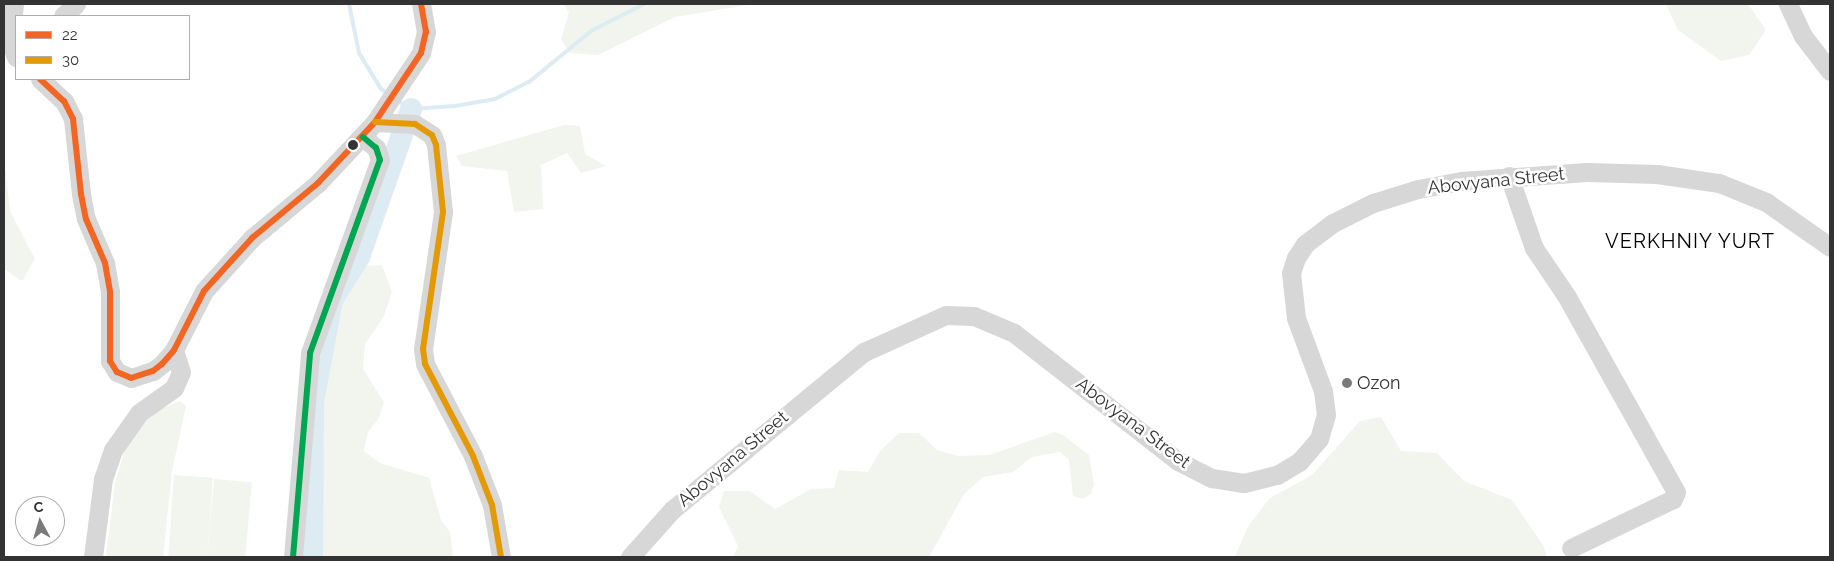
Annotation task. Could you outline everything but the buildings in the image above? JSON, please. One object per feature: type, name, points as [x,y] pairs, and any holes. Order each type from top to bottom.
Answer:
[{"type":"street","points":[[14,4],[10,40],[15,54]]},
{"type":"street","points":[[64,15],[76,4]]},
{"type":"street","points":[[41,80],[64,101],[73,119],[81,194],[86,219],[105,263],[110,292],[110,361],[117,372],[131,378],[153,371],[174,350],[204,291],[252,238],[318,183],[375,122],[385,104],[421,53],[426,32],[422,4]]},
{"type":"street","points":[[1788,4],[1803,36],[1830,71]]},
{"type":"street","points":[[375,122],[407,122],[432,135],[442,174],[443,212],[424,330],[426,364],[473,456],[492,505],[501,557]]},
{"type":"street","points":[[293,557],[310,353],[380,160],[376,148],[363,137]]},
{"type":"street","name":"Abovyana Street","points":[[630,557],[679,504],[864,352],[946,315],[974,316],[1014,333],[1178,461],[1212,478],[1244,483],[1277,476],[1299,462],[1319,439],[1326,414],[1323,390],[1296,318],[1291,273],[1305,244],[1333,223],[1373,203],[1461,181],[1510,176],[1637,174],[1720,183],[1766,202],[1830,247]]},
{"type":"street","points":[[1510,176],[1534,248],[1567,297],[1676,492],[1672,499],[1571,548]]},
{"type":"street","points":[[93,557],[103,479],[113,450],[139,413],[174,388],[181,372],[174,350]]},
{"type":"shaded area","points":[[563,4],[754,4],[675,17],[598,55],[569,53],[561,39],[569,12]]},
{"type":"shaded area","points":[[1666,4],[1748,4],[1766,30],[1749,55],[1721,61],[1678,30]]},
{"type":"shaded area","points":[[564,125],[580,126],[585,154],[606,166],[581,173],[567,153],[541,165],[543,209],[514,212],[507,171],[462,166],[456,156]]},
{"type":"shaded area","points":[[4,158],[10,211],[35,259],[22,281],[4,269]]},
{"type":"shaded area","points":[[382,265],[392,292],[383,318],[365,344],[363,369],[384,402],[379,418],[368,432],[364,451],[380,463],[429,478],[441,520],[450,532],[453,556],[305,557],[309,480],[308,432],[313,364],[349,267]]},
{"type":"shaded area","points":[[180,401],[186,406],[172,471],[163,557],[106,557],[115,483],[126,446],[143,424],[161,409]]},
{"type":"shaded area","points":[[1381,417],[1401,451],[1437,453],[1464,481],[1512,500],[1543,545],[1547,557],[1235,557],[1248,526],[1270,498],[1312,475],[1360,421]]},
{"type":"shaded area","points":[[1055,432],[1063,435],[1089,455],[1094,484],[1091,494],[1083,499],[1073,496],[1069,460],[1060,452],[1032,457],[1013,472],[983,477],[964,494],[929,557],[733,557],[738,546],[719,507],[724,491],[750,491],[775,509],[811,489],[834,488],[839,470],[868,472],[880,451],[899,433],[919,433],[937,450],[958,456],[989,455]]},
{"type":"shaded area","points":[[174,475],[213,478],[207,557],[168,557]]},
{"type":"shaded area","points":[[214,479],[252,482],[245,557],[207,557]]},
{"type":"waterway","points":[[349,4],[359,53],[381,89],[387,93]]},
{"type":"waterway","points":[[397,100],[411,109],[455,106],[495,99],[529,82],[591,31],[644,4]]},
{"type":"waterway","points":[[312,557],[313,402],[332,300],[359,257],[411,109]]},
{"type":"transit line","name":"22","points":[[41,80],[64,101],[73,119],[81,194],[86,219],[105,263],[110,292],[110,361],[117,372],[131,378],[153,371],[162,364],[174,350],[204,291],[252,238],[318,183],[375,122],[421,53],[426,32],[421,4]]},
{"type":"transit line","name":"30","points":[[375,122],[415,124],[432,135],[436,145],[443,212],[423,349],[425,364],[473,456],[492,505],[501,557]]},
{"type":"transit line","points":[[293,557],[310,353],[380,160],[376,148],[363,137]]},
{"type":"place","name":"Ozon","points":[[1347,383]]},
{"type":"district","name":"VERKHNIY YURT","points":[[1690,241]]}]
